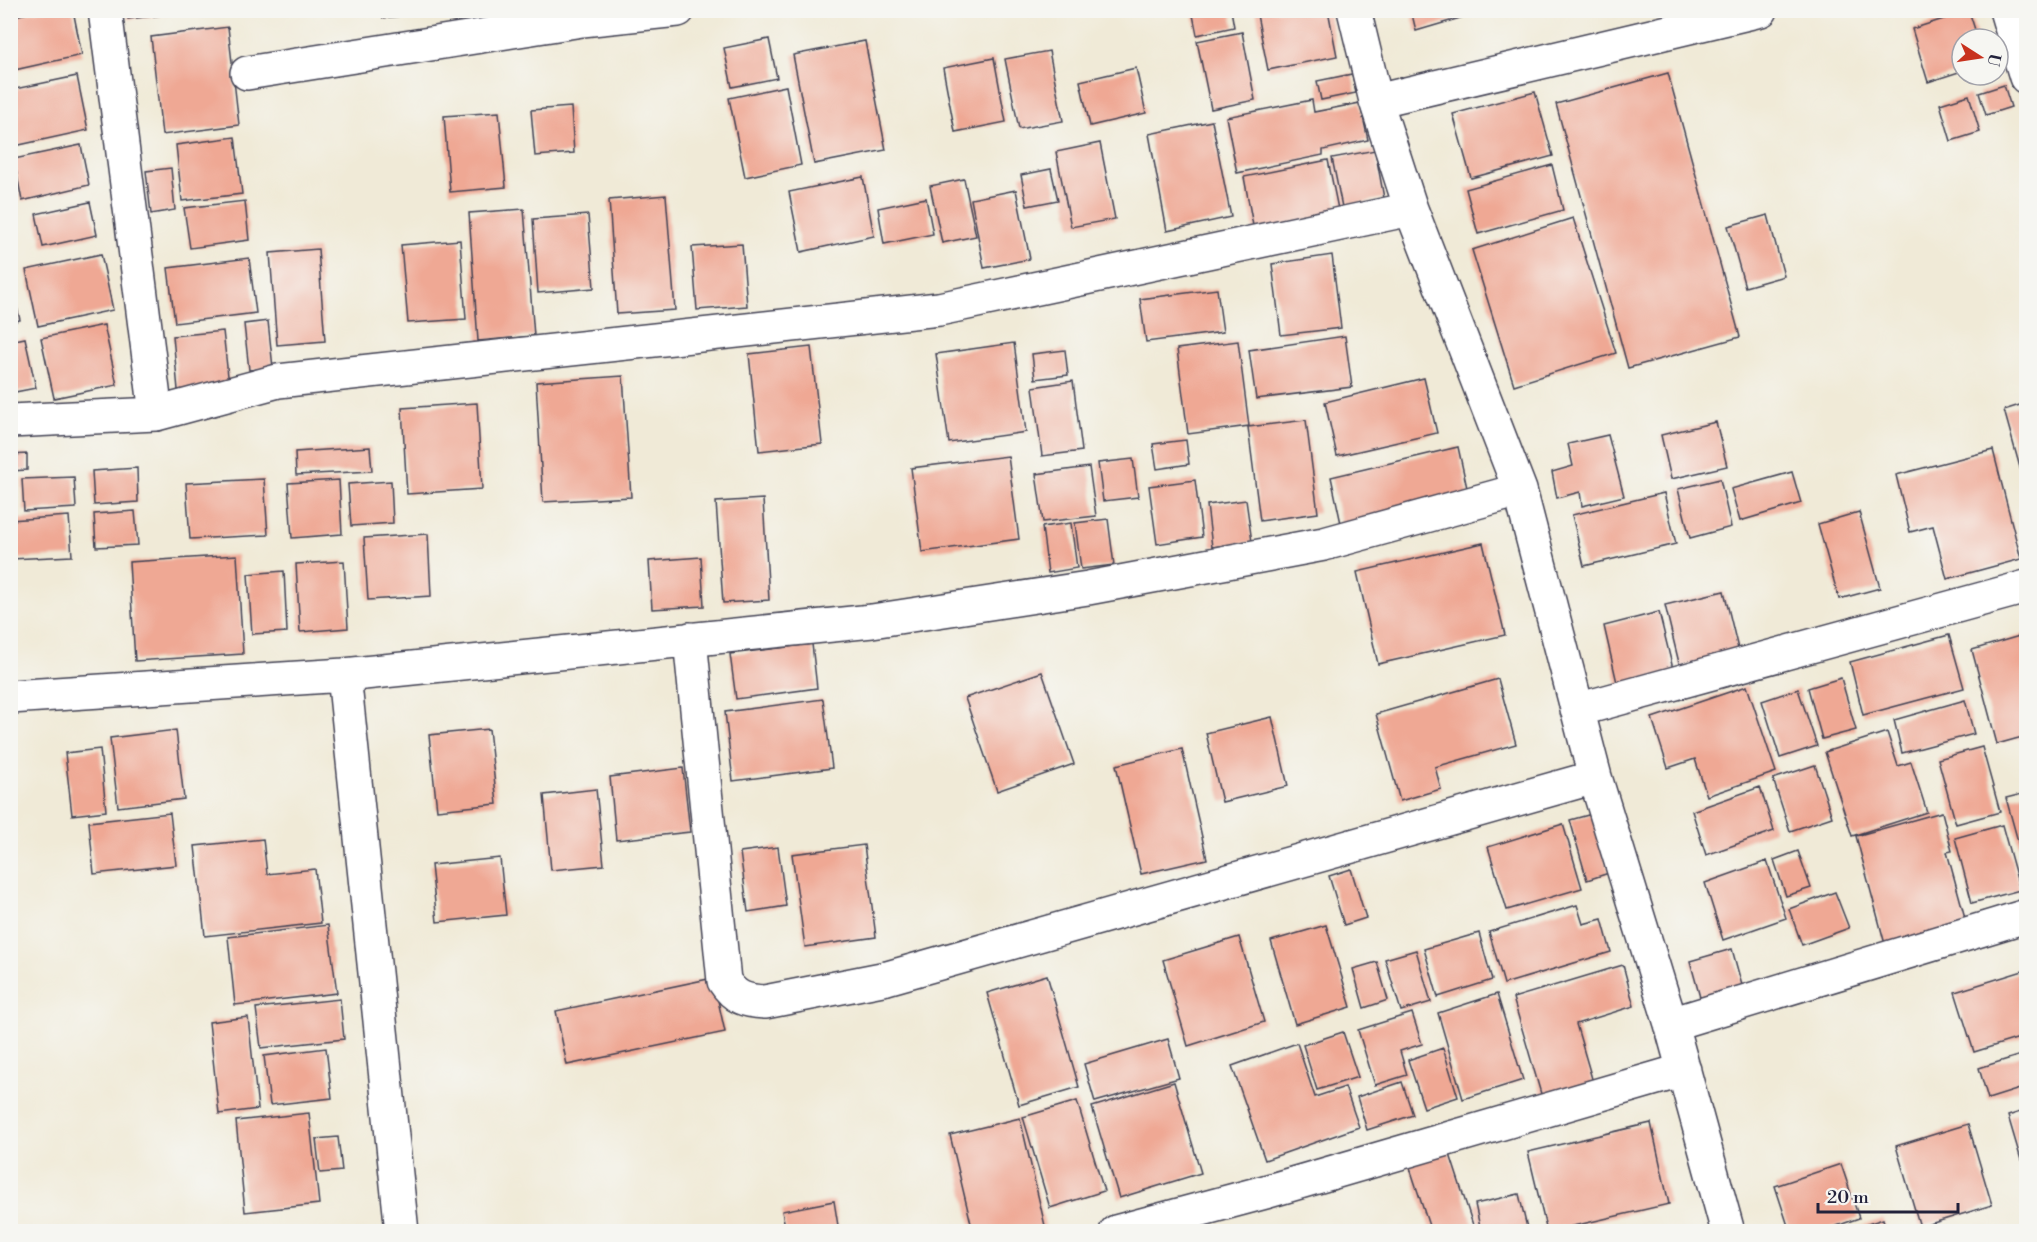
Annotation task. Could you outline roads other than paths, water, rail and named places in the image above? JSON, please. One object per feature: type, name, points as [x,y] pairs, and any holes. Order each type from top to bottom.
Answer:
[{"type":"street","points":[[105,10],[156,414]]},
{"type":"street","points":[[247,73],[582,20],[678,10]]},
{"type":"street","points":[[1354,10],[1376,101],[1411,209],[1520,490],[1595,777],[1671,1024],[1728,1232]]},
{"type":"street","points":[[1376,101],[1761,10]]},
{"type":"street","points":[[2006,10],[2026,77]]},
{"type":"street","points":[[10,421],[156,414],[278,381],[939,309],[1411,209]]},
{"type":"street","points":[[10,698],[344,675],[872,621],[1088,588],[1324,544],[1520,490]]},
{"type":"street","points":[[1577,710],[2026,587]]},
{"type":"street","points":[[690,639],[724,981],[740,999],[747,1001],[765,1002],[887,978],[1595,777]]},
{"type":"street","points":[[344,675],[402,1232]]},
{"type":"street","points":[[1671,1024],[2026,916]]},
{"type":"street","points":[[1116,1232],[1265,1192],[1684,1070]]}]
